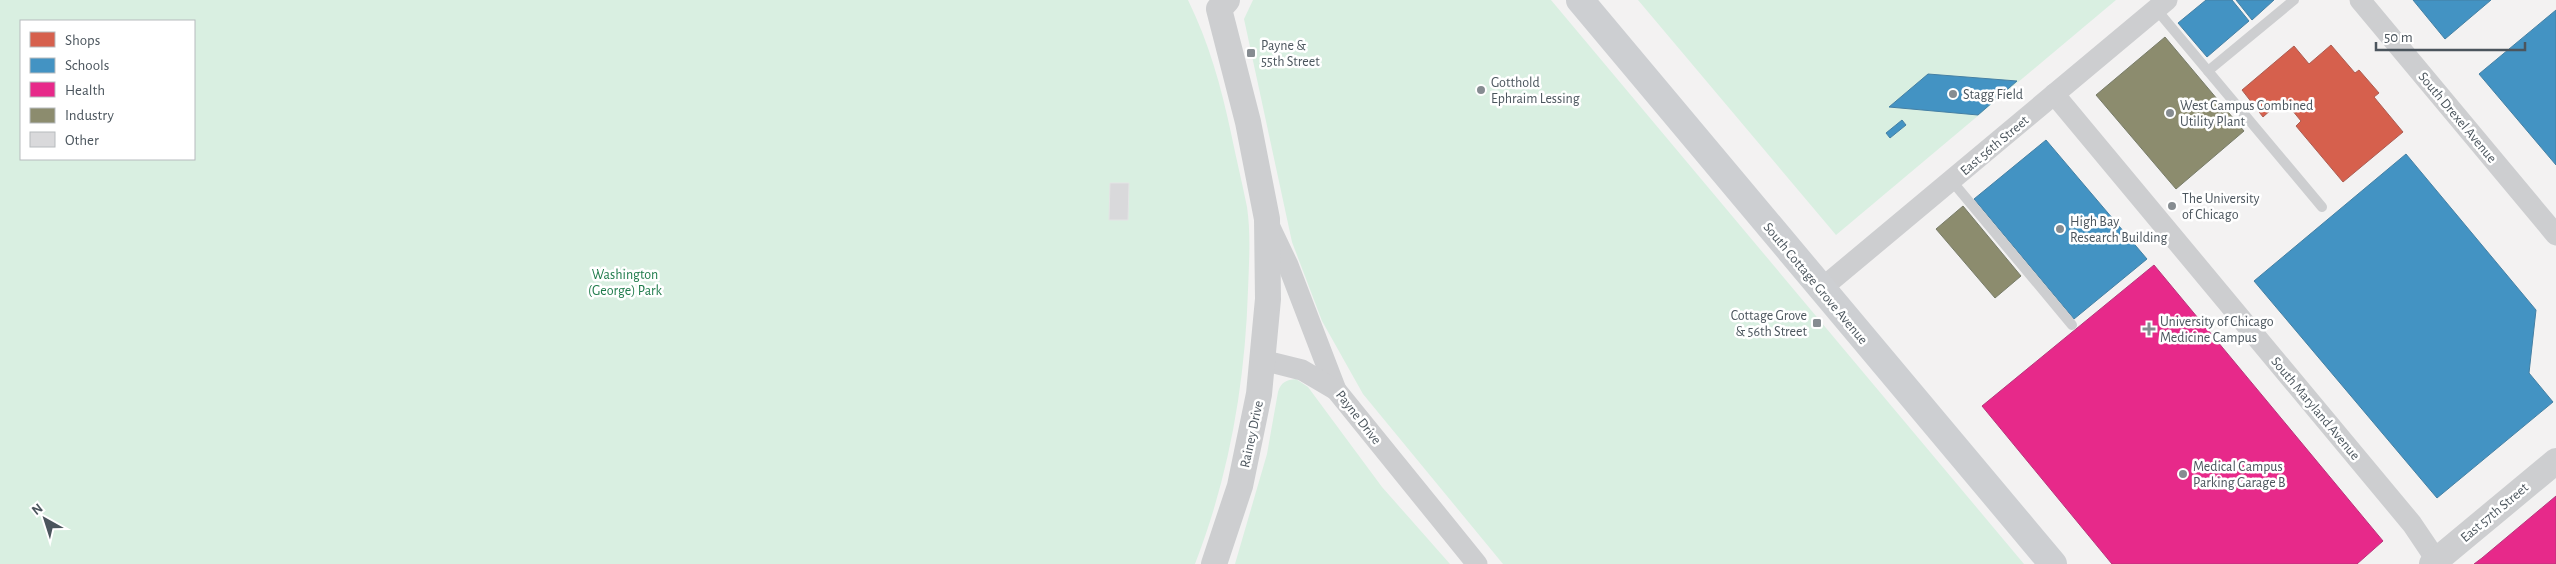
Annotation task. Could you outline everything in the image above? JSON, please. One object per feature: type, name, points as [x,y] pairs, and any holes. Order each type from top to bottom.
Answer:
[{"type":"main road","name":"South Cottage Grove Avenue","points":[[1580,0],[2053,564]]},
{"type":"street","name":"South Drexel Avenue","points":[[2360,0],[2556,235]]},
{"type":"street","name":"Payne Drive","points":[[1220,3],[1248,122],[1267,219],[1268,299]]},
{"type":"street","name":"East 56th Street","points":[[1821,289],[2161,5]]},
{"type":"street","name":"South Maryland Avenue","points":[[2054,94],[2412,524],[2436,563]]},
{"type":"street","name":"Payne Drive","points":[[1267,219],[1288,264],[1336,390],[1478,564]]},
{"type":"street","name":"Rainey Drive","points":[[1214,564],[1240,486],[1259,394],[1268,299]]},
{"type":"street","points":[[1262,360],[1302,370],[1336,390]]},
{"type":"street","name":"East 57th Street","points":[[2436,563],[2556,461]]},
{"type":"lane","points":[[2208,71],[2294,0]]},
{"type":"lane","points":[[2161,5],[2208,71],[2322,207]]},
{"type":"lane","points":[[1951,180],[2072,325]]},
{"type":"green space","name":"Washington (George) Park","points":[[0,0],[1188,0],[1214,65],[1223,98],[1247,207],[1249,238],[1246,325],[1239,395],[1226,464],[1207,531],[1195,564],[0,564]]},
{"type":"green space","points":[[1253,0],[1551,0],[2024,564],[1503,564],[1363,394],[1322,321],[1292,242],[1244,19]]},
{"type":"green space","points":[[1638,0],[2116,0],[1836,235]]},
{"type":"green space","points":[[1296,379],[1308,387],[1382,487],[1450,564],[1235,564],[1267,454],[1278,392],[1284,382]]},
{"type":"building: Shops","points":[[2331,45],[2355,73],[2359,70],[2379,93],[2374,97],[2403,132],[2343,182],[2296,126],[2301,121],[2283,99],[2263,117],[2242,90],[2294,46],[2309,64]]},
{"type":"building: Schools","points":[[2206,0],[2232,0],[2249,21],[2207,57],[2178,23]]},
{"type":"building: Schools","points":[[2236,0],[2274,0],[2252,20]]},
{"type":"building: Schools","points":[[2413,0],[2491,0],[2445,39]]},
{"type":"building: Schools","points":[[2556,10],[2556,165],[2479,74]]},
{"type":"building: Schools","name":"Stagg Field","points":[[1928,74],[2017,81],[1978,115],[1889,107]]},
{"type":"building: Schools","points":[[1902,120],[1906,125],[1890,138],[1886,133]]},
{"type":"building: Schools","name":"High Bay Research Building","points":[[2046,140],[2147,259],[2074,319],[1974,199]]},
{"type":"building: Schools","points":[[2406,154],[2536,310],[2529,373],[2553,402],[2437,498],[2254,281]]},
{"type":"building: Health","name":"University of Chicago Medicine Campus","points":[[2154,265],[2383,541],[2357,564],[2112,564],[1982,406]]},
{"type":"building: Health","points":[[2556,496],[2556,564],[2474,564],[2482,558]]},
{"type":"building: Industry","name":"West Campus Combined Utility Plant","points":[[2165,37],[2244,131],[2176,189],[2096,95]]},
{"type":"building: Industry","points":[[1963,206],[2021,276],[1995,298],[1936,229]]},
{"type":"building: Other","points":[[1110,183],[1129,183],[1128,220],[1109,220]]},
{"type":"place","name":"Payne & 55th Street","points":[[1251,53]]},
{"type":"place","name":"Gotthold Ephraim Lessing","points":[[1481,90]]},
{"type":"place","name":"Stagg Field","points":[[1953,94]]},
{"type":"place","name":"West Campus Combined Utility Plant","points":[[2170,113]]},
{"type":"place","name":"The University of Chicago","points":[[2172,206]]},
{"type":"place","name":"High Bay Research Building","points":[[2060,229]]},
{"type":"place","name":"Cottage Grove & 56th Street","points":[[1817,323]]},
{"type":"place","name":"University of Chicago Medicine Campus","points":[[2149,329]]},
{"type":"place","name":"Medical Campus Parking Garage B","points":[[2183,474]]}]
